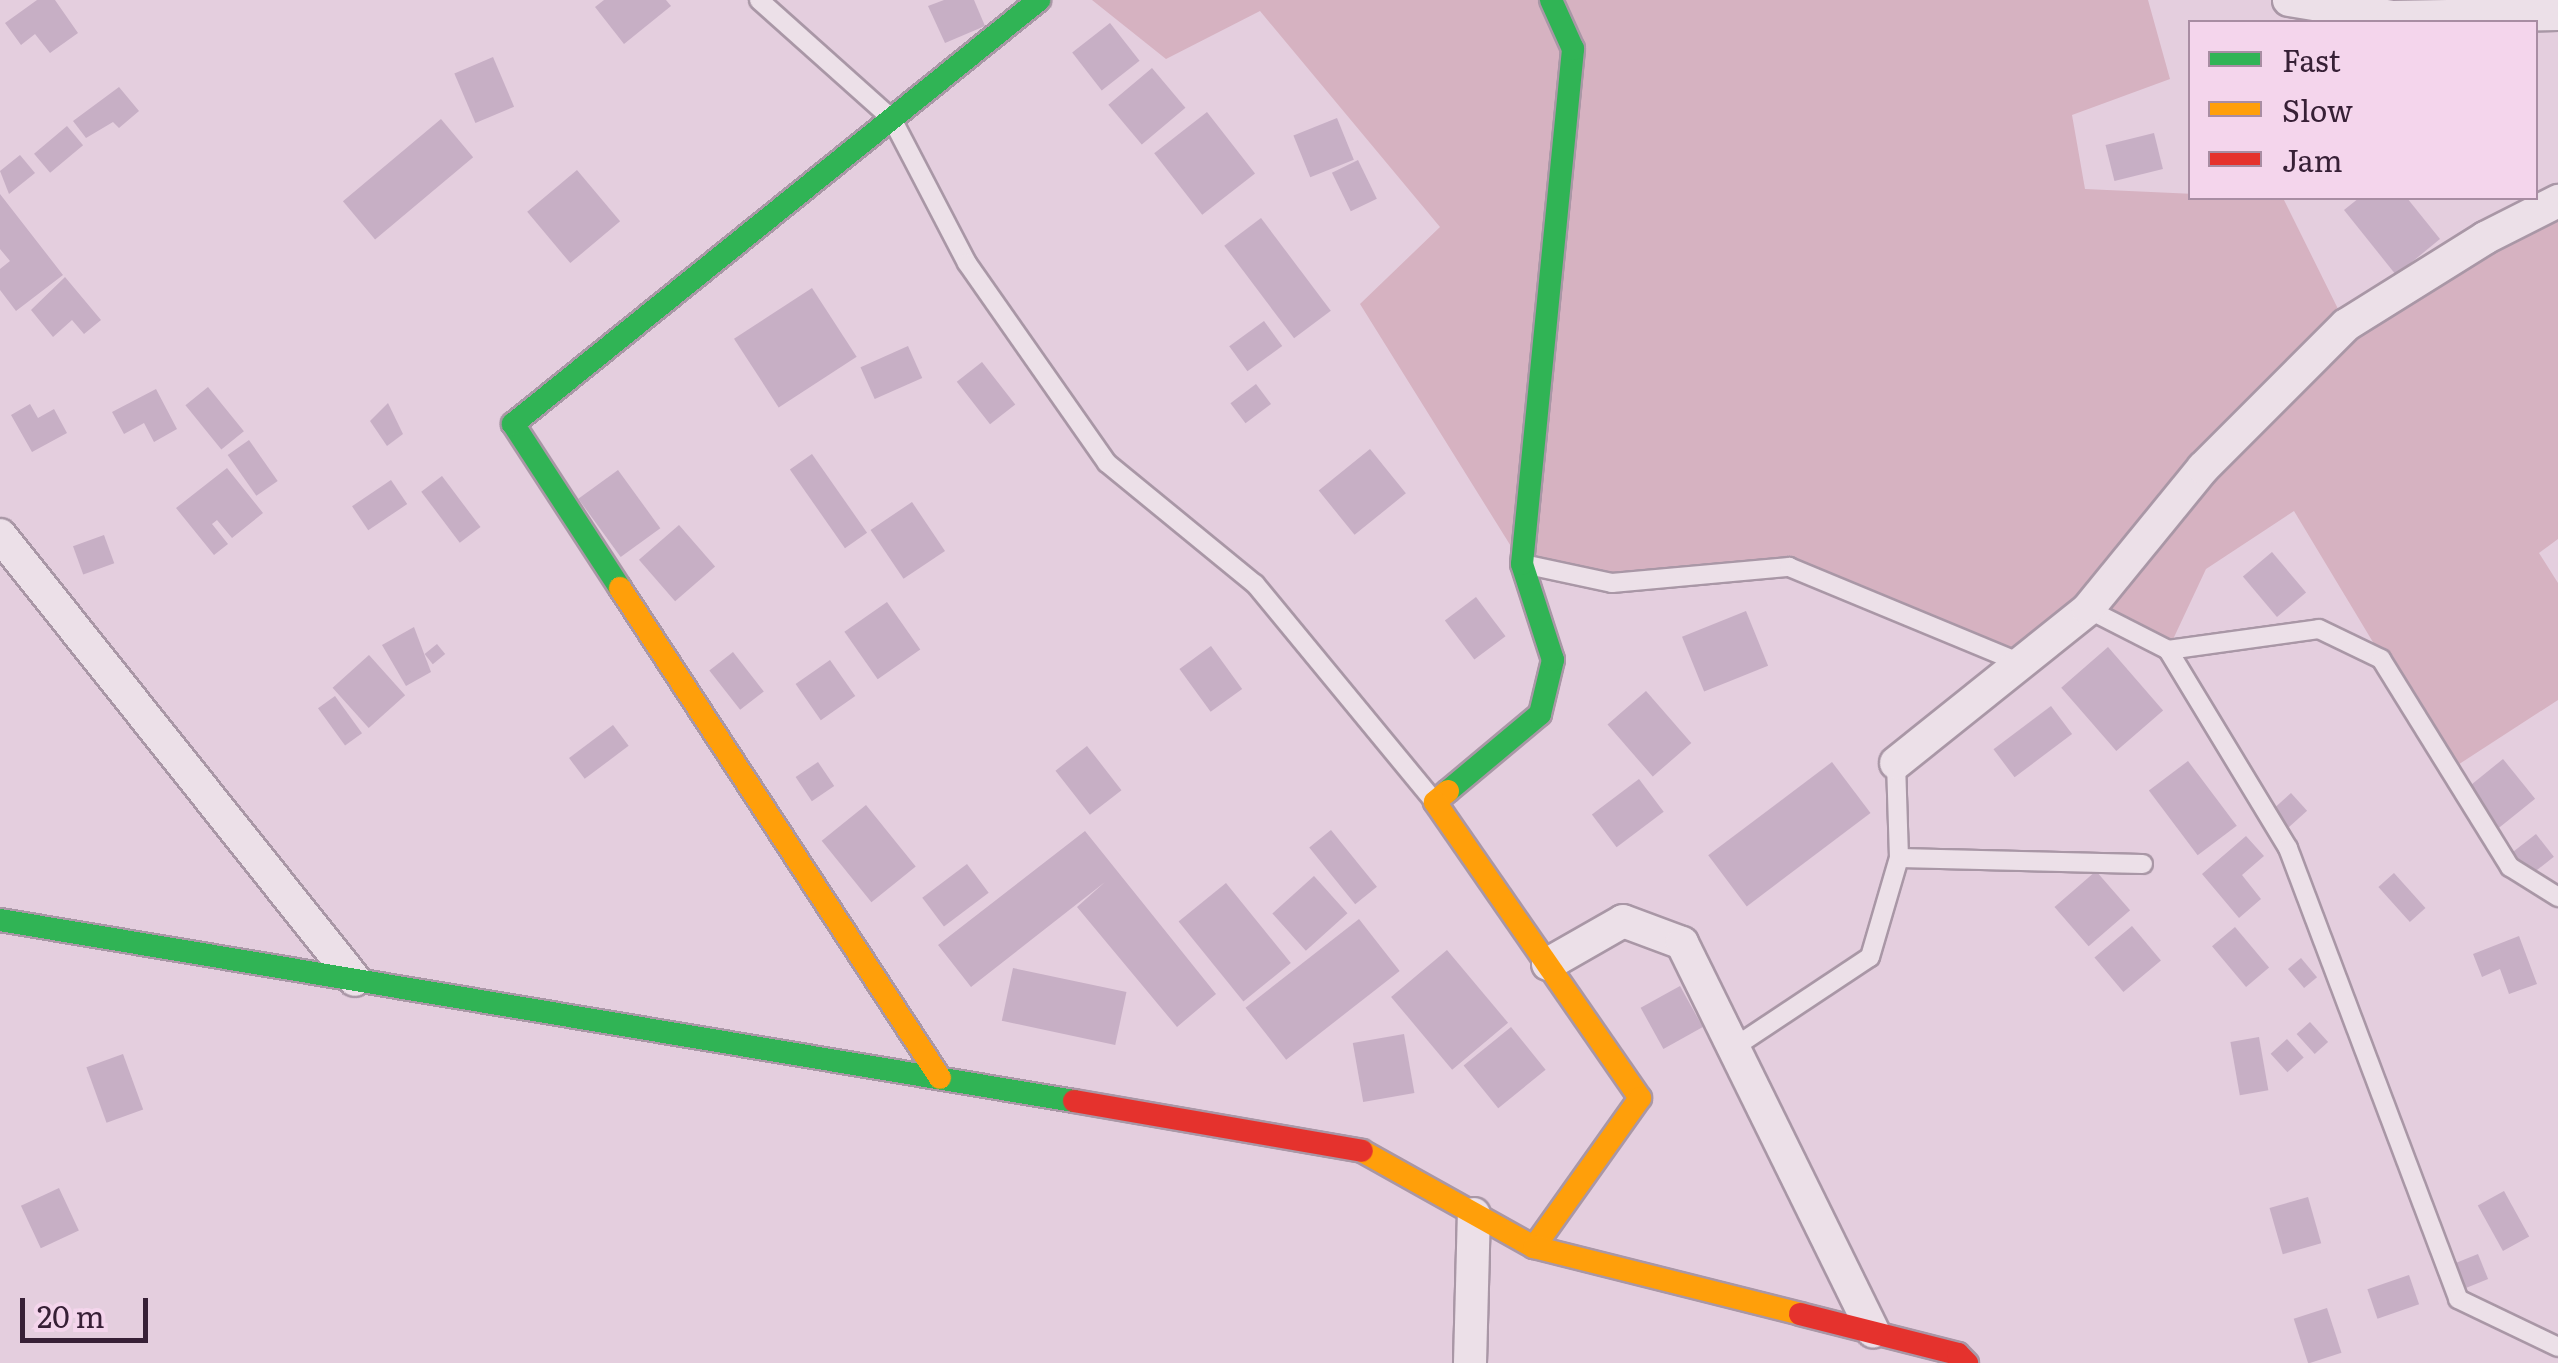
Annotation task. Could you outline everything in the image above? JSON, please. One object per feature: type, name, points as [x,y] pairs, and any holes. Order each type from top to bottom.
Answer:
[{"type":"street","points":[[940,1078],[513,424],[1039,0]]},
{"type":"street","points":[[1534,1247],[1640,1098],[1435,802],[1540,714],[1553,660],[1522,564],[1573,49],[1550,0]]},
{"type":"street","points":[[2288,0],[2394,17],[2558,12]]},
{"type":"street","points":[[2550,0],[2558,12]]},
{"type":"street","points":[[1896,763],[2088,609],[2203,468],[2346,325],[2558,201]]},
{"type":"street","points":[[0,535],[355,980]]},
{"type":"street","points":[[0,920],[1356,1148],[1534,1247],[1958,1354],[1967,1363]]},
{"type":"street","points":[[1548,964],[1623,921],[1682,943],[1873,1332]]},
{"type":"street","points":[[1470,1363],[1474,1214]]},
{"type":"lane","points":[[759,0],[892,119],[967,263],[1106,464],[1255,584],[1435,802]]},
{"type":"lane","points":[[1522,564],[1612,582],[1789,567],[2020,663]]},
{"type":"lane","points":[[2088,609],[2168,650],[2288,848],[2458,1299],[2558,1347]]},
{"type":"lane","points":[[2168,650],[2319,629],[2380,659],[2510,867],[2558,897]]},
{"type":"lane","points":[[1733,1048],[1870,957],[1899,858],[1896,763]]},
{"type":"lane","points":[[1899,858],[2143,864]]},
{"type":"shaded area","points":[[1092,0],[2148,0],[2170,79],[2072,115],[2085,189],[2188,194],[2188,200],[2284,200],[2346,325],[2558,201],[2558,539],[2539,553],[2558,583],[2558,700],[2450,770],[2294,511],[2206,569],[2168,650],[2088,609],[2021,663],[1789,567],[1612,583],[1522,564],[1360,304],[1440,227],[1260,11],[1166,59]]},
{"type":"building","points":[[37,0],[55,0],[78,33],[50,53],[35,34],[21,45],[5,23]]},
{"type":"building","points":[[604,0],[666,0],[671,6],[624,44],[595,7]]},
{"type":"building","points":[[944,0],[974,0],[985,26],[945,43],[928,6]]},
{"type":"building","points":[[1110,23],[1140,61],[1102,90],[1072,53]]},
{"type":"building","points":[[493,57],[514,107],[475,123],[454,73]]},
{"type":"building","points":[[1152,68],[1185,108],[1142,144],[1108,105]]},
{"type":"building","points":[[119,87],[139,111],[119,128],[113,122],[86,138],[73,121]]},
{"type":"building","points":[[1207,112],[1255,173],[1202,215],[1154,153]]},
{"type":"building","points":[[1337,118],[1354,160],[1310,177],[1293,136]]},
{"type":"building","points":[[441,119],[473,157],[375,240],[343,201]]},
{"type":"building","points":[[67,126],[83,145],[50,173],[34,154]]},
{"type":"building","points":[[2154,133],[2163,169],[2114,181],[2105,145]]},
{"type":"building","points":[[20,155],[35,173],[9,194],[0,171]]},
{"type":"building","points":[[1358,160],[1377,199],[1351,211],[1332,173]]},
{"type":"building","points":[[577,170],[620,221],[570,263],[527,212]]},
{"type":"building","points":[[0,194],[63,275],[16,311],[0,290],[0,269],[10,261],[0,249]]},
{"type":"building","points":[[2356,200],[2409,200],[2440,239],[2396,275],[2344,210]]},
{"type":"building","points":[[1261,218],[1331,311],[1294,338],[1224,246]]},
{"type":"building","points":[[65,277],[101,320],[84,334],[72,320],[53,337],[31,310]]},
{"type":"building","points":[[812,288],[857,357],[779,407],[734,339]]},
{"type":"building","points":[[1264,321],[1282,346],[1247,371],[1229,346]]},
{"type":"building","points":[[908,346],[922,378],[875,399],[860,367]]},
{"type":"building","points":[[982,362],[1015,405],[990,424],[957,382]]},
{"type":"building","points":[[1256,384],[1271,404],[1245,423],[1230,403]]},
{"type":"building","points":[[208,387],[244,431],[221,450],[185,405]]},
{"type":"building","points":[[156,389],[177,429],[154,442],[144,423],[124,434],[112,412]]},
{"type":"building","points":[[388,403],[403,434],[387,446],[370,421]]},
{"type":"building","points":[[30,404],[38,418],[54,409],[67,433],[32,452],[11,415]]},
{"type":"building","points":[[249,440],[278,481],[256,496],[228,455]]},
{"type":"building","points":[[1370,449],[1406,493],[1355,535],[1319,491]]},
{"type":"building","points":[[812,454],[867,533],[845,548],[790,469]]},
{"type":"building","points":[[227,468],[263,513],[232,538],[217,520],[212,524],[228,544],[214,555],[176,508]]},
{"type":"building","points":[[618,470],[660,528],[621,557],[578,499]]},
{"type":"building","points":[[442,476],[481,527],[460,543],[421,492]]},
{"type":"building","points":[[391,480],[407,504],[368,530],[352,506]]},
{"type":"building","points":[[912,502],[945,551],[904,579],[871,530]]},
{"type":"building","points":[[679,525],[715,567],[675,601],[639,560]]},
{"type":"building","points":[[104,535],[114,563],[83,574],[73,546]]},
{"type":"building","points":[[2272,552],[2306,593],[2277,617],[2243,576]]},
{"type":"building","points":[[1476,597],[1505,636],[1474,660],[1445,620]]},
{"type":"building","points":[[887,602],[920,650],[878,679],[844,632]]},
{"type":"building","points":[[1746,611],[1768,666],[1704,692],[1682,637]]},
{"type":"building","points":[[414,627],[431,672],[406,686],[382,645]]},
{"type":"building","points":[[437,644],[445,654],[433,664],[425,654]]},
{"type":"building","points":[[1211,646],[1242,689],[1211,712],[1179,669]]},
{"type":"building","points":[[2108,647],[2163,710],[2116,751],[2061,688]]},
{"type":"building","points":[[733,652],[764,691],[740,710],[709,670]]},
{"type":"building","points":[[369,655],[405,695],[369,728],[333,688]]},
{"type":"building","points":[[830,660],[855,696],[821,720],[796,684]]},
{"type":"building","points":[[1646,691],[1691,743],[1653,777],[1608,724]]},
{"type":"building","points":[[335,696],[362,733],[345,746],[318,708]]},
{"type":"building","points":[[2051,706],[2072,734],[2015,777],[1993,749]]},
{"type":"building","points":[[613,725],[629,746],[585,779],[569,758]]},
{"type":"building","points":[[1087,746],[1121,790],[1090,815],[1055,771]]},
{"type":"building","points":[[2503,759],[2535,799],[2498,829],[2466,789]]},
{"type":"building","points":[[2188,761],[2237,826],[2198,855],[2149,790]]},
{"type":"building","points":[[818,762],[834,786],[812,801],[796,777]]},
{"type":"building","points":[[1832,762],[1871,813],[1747,906],[1708,855]]},
{"type":"building","points":[[1639,779],[1664,812],[1617,847],[1592,815]]},
{"type":"building","points":[[2291,793],[2307,811],[2288,828],[2272,810]]},
{"type":"building","points":[[866,805],[916,866],[871,902],[822,841]]},
{"type":"building","points":[[1331,830],[1377,887],[1355,904],[1309,848]]},
{"type":"building","points":[[1085,831],[1216,994],[1177,1027],[1077,907],[1105,882],[971,987],[938,945]]},
{"type":"building","points":[[2536,834],[2554,857],[2531,875],[2513,852]]},
{"type":"building","points":[[2246,836],[2264,856],[2242,875],[2261,899],[2239,918],[2202,874]]},
{"type":"building","points":[[967,864],[989,893],[944,926],[922,898]]},
{"type":"building","points":[[2096,871],[2130,910],[2089,946],[2054,907]]},
{"type":"building","points":[[2394,873],[2425,908],[2410,922],[2378,887]]},
{"type":"building","points":[[1314,876],[1347,913],[1306,951],[1272,913]]},
{"type":"building","points":[[1226,883],[1291,963],[1243,1001],[1179,921]]},
{"type":"building","points":[[1359,919],[1400,971],[1286,1060],[1246,1008]]},
{"type":"building","points":[[2132,926],[2161,960],[2123,992],[2094,957]]},
{"type":"building","points":[[2235,927],[2269,968],[2246,987],[2212,946]]},
{"type":"building","points":[[2519,936],[2537,984],[2509,994],[2500,969],[2482,977],[2473,954]]},
{"type":"building","points":[[1447,950],[1508,1023],[1452,1070],[1391,997]]},
{"type":"building","points":[[2301,958],[2317,977],[2304,988],[2288,969]]},
{"type":"building","points":[[1013,968],[1126,992],[1115,1045],[1002,1021]]},
{"type":"building","points":[[1680,986],[1703,1027],[1663,1049],[1641,1008]]},
{"type":"building","points":[[2310,1022],[2328,1042],[2315,1054],[2297,1034]]},
{"type":"building","points":[[1511,1027],[1546,1070],[1498,1108],[1464,1065]]},
{"type":"building","points":[[1404,1034],[1414,1093],[1363,1102],[1353,1043]]},
{"type":"building","points":[[2259,1037],[2268,1090],[2240,1095],[2230,1042]]},
{"type":"building","points":[[2287,1039],[2304,1058],[2287,1072],[2271,1054]]},
{"type":"building","points":[[123,1054],[143,1109],[107,1123],[86,1067]]},
{"type":"building","points":[[59,1188],[79,1231],[41,1248],[21,1206]]},
{"type":"building","points":[[2504,1191],[2529,1236],[2503,1251],[2478,1206]]},
{"type":"building","points":[[2308,1197],[2321,1243],[2283,1254],[2270,1208]]},
{"type":"building","points":[[2478,1254],[2488,1279],[2464,1289],[2454,1264]]},
{"type":"building","points":[[2409,1275],[2419,1304],[2377,1319],[2367,1289]]},
{"type":"building","points":[[2327,1308],[2342,1353],[2308,1363],[2294,1319]]},
{"type":"traffic: fast","points":[[620,588],[513,424],[1039,0]]},
{"type":"traffic: fast","points":[[1448,791],[1540,714],[1553,660],[1522,564],[1573,49],[1551,0]]},
{"type":"traffic: fast","points":[[0,920],[1074,1101]]},
{"type":"traffic: slow","points":[[620,588],[940,1078]]},
{"type":"traffic: slow","points":[[1448,791],[1435,802],[1640,1098],[1534,1247]]},
{"type":"traffic: slow","points":[[1362,1151],[1534,1247],[1800,1314]]},
{"type":"traffic: jam","points":[[1074,1101],[1362,1151]]},
{"type":"traffic: jam","points":[[1800,1314],[1958,1354],[1967,1363]]}]
